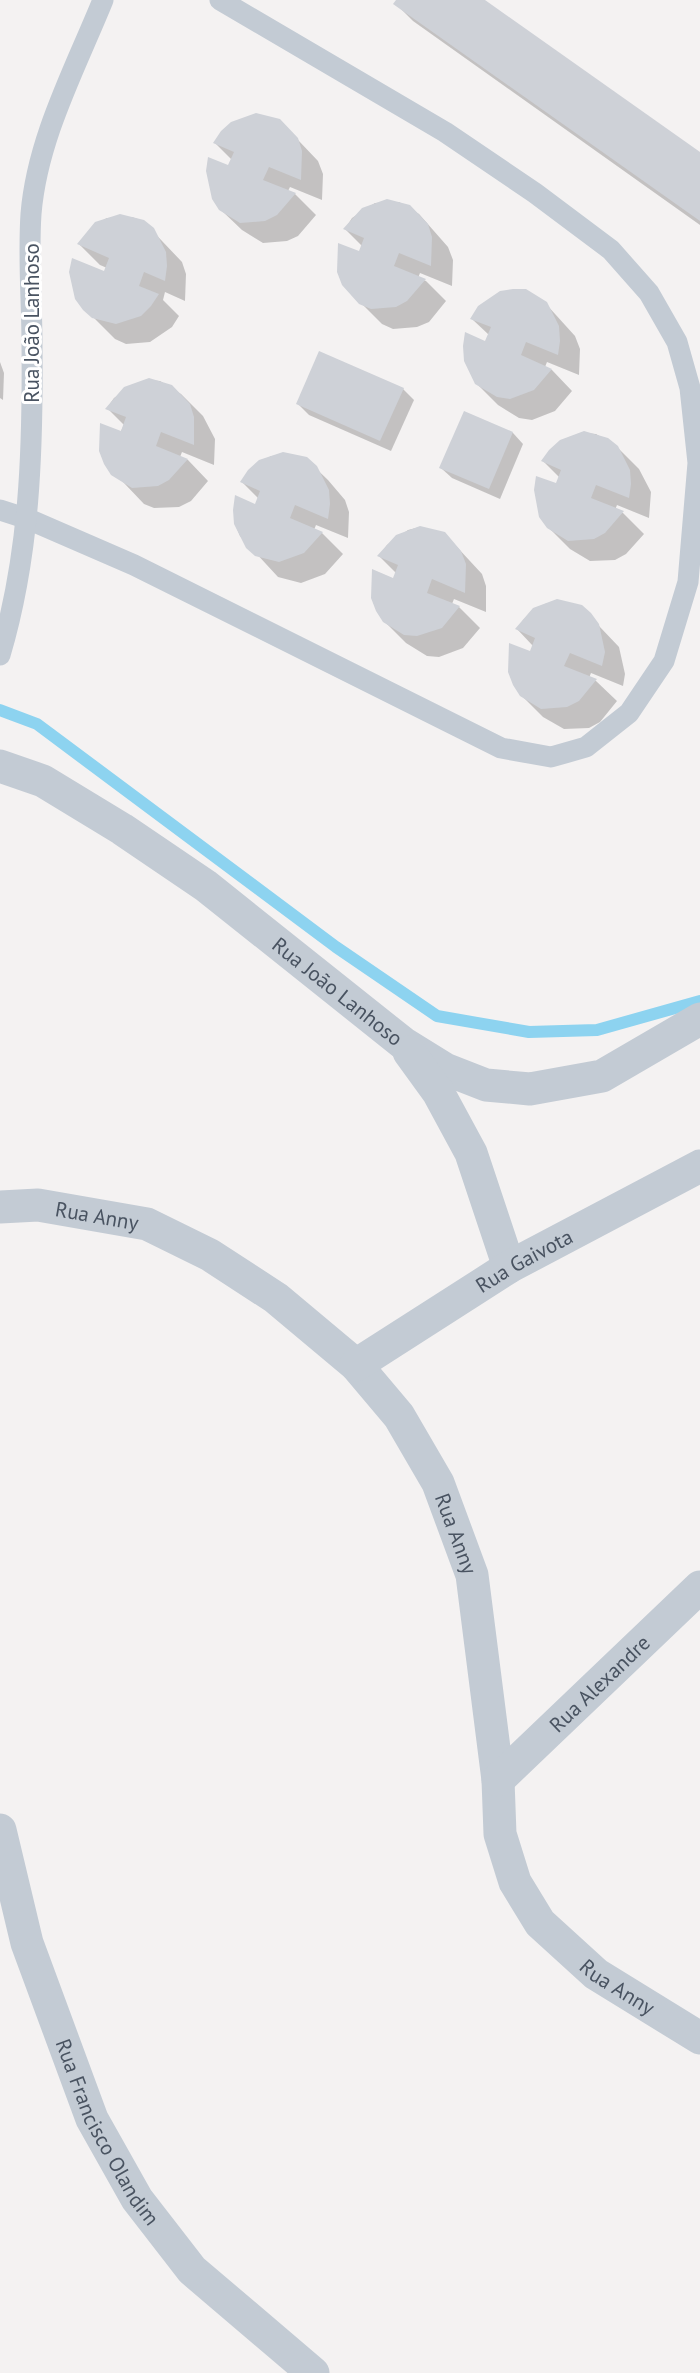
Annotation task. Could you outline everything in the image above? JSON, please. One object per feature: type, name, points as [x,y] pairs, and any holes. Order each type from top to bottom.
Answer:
[{"type":"street","name":"Rua João Lanhoso","points":[[0,766],[43,782],[131,835],[206,886],[403,1043],[446,1069],[486,1085],[530,1089],[602,1076],[700,1018]]},
{"type":"street","points":[[403,1043],[438,1092],[471,1154],[509,1267]]},
{"type":"street","name":"Rua Gaivota","points":[[356,1365],[509,1267],[700,1166]]},
{"type":"street","name":"Rua Anny","points":[[0,1207],[38,1205],[147,1224],[210,1255],[276,1298],[356,1365],[399,1416],[438,1483],[472,1575],[498,1780],[500,1834],[515,1882],[540,1923],[596,1974],[700,2038]]},
{"type":"street","name":"Rua Alexandre","points":[[498,1780],[700,1587]]},
{"type":"street","name":"Rua Francisco Olandim","points":[[0,1830],[27,1943],[92,2120],[137,2199],[192,2270],[254,2326],[313,2373]]},
{"type":"lane","name":"Rua João Lanhoso","points":[[0,655],[10,623],[28,519],[32,372],[31,214],[37,171],[49,131],[103,0]]},
{"type":"lane","points":[[0,510],[28,519],[134,565],[501,748],[551,757],[585,747],[629,713],[664,661],[688,582],[698,463],[690,388],[677,342],[649,293],[611,250],[445,132],[220,0]]},
{"type":"building","points":[[396,0],[485,0],[700,152],[700,221],[393,4]]},
{"type":"building","points":[[256,113],[280,119],[298,138],[302,151],[301,180],[269,167],[263,180],[296,193],[277,215],[265,221],[240,223],[219,210],[212,199],[206,171],[208,157],[228,165],[234,152],[213,143],[231,122]]},
{"type":"building","points":[[387,199],[410,205],[428,224],[432,237],[431,266],[399,253],[394,266],[426,279],[407,301],[396,307],[371,309],[359,304],[342,285],[337,272],[338,243],[359,251],[364,238],[343,229],[362,208]]},
{"type":"building","points":[[120,214],[144,220],[154,228],[166,252],[167,266],[165,281],[144,272],[139,286],[159,294],[151,306],[141,316],[116,324],[92,318],[83,310],[75,299],[69,272],[72,258],[104,271],[109,258],[77,244],[95,222]]},
{"type":"building","points":[[526,289],[547,302],[559,326],[560,341],[558,355],[526,342],[521,355],[552,369],[534,390],[510,399],[497,397],[475,384],[464,361],[463,346],[465,332],[485,341],[491,327],[470,319],[478,306],[500,291]]},
{"type":"building","points":[[319,351],[404,388],[380,441],[296,404]]},
{"type":"building","points":[[149,378],[172,385],[190,404],[194,417],[194,445],[161,432],[156,446],[188,459],[169,480],[158,486],[132,488],[111,475],[104,464],[99,451],[100,423],[121,431],[126,417],[105,409],[124,387]]},
{"type":"building","points":[[464,411],[513,432],[489,489],[439,468]]},
{"type":"building","points":[[584,431],[608,438],[618,446],[630,470],[629,498],[596,485],[591,498],[624,511],[605,533],[594,539],[568,541],[547,528],[539,517],[534,490],[536,476],[556,483],[561,470],[541,461],[560,440]]},
{"type":"building","points":[[283,452],[307,457],[317,466],[329,490],[330,504],[328,519],[295,505],[290,518],[323,532],[304,553],[279,562],[255,556],[246,548],[234,524],[233,510],[235,495],[255,504],[260,491],[240,482],[248,470],[259,460]]},
{"type":"building","points":[[420,526],[445,532],[461,551],[466,564],[465,593],[432,579],[427,593],[460,606],[442,628],[417,636],[404,635],[383,622],[376,611],[371,598],[372,569],[393,578],[398,565],[377,556],[396,535]]},
{"type":"building","points":[[557,599],[582,605],[591,613],[599,624],[605,652],[602,666],[570,653],[564,666],[597,679],[579,701],[567,707],[541,709],[520,696],[513,685],[508,672],[509,643],[530,651],[535,638],[515,629],[533,608]]},
{"type":"waterway","points":[[0,710],[37,724],[336,947],[437,1016],[529,1032],[597,1030],[700,1001]]}]
